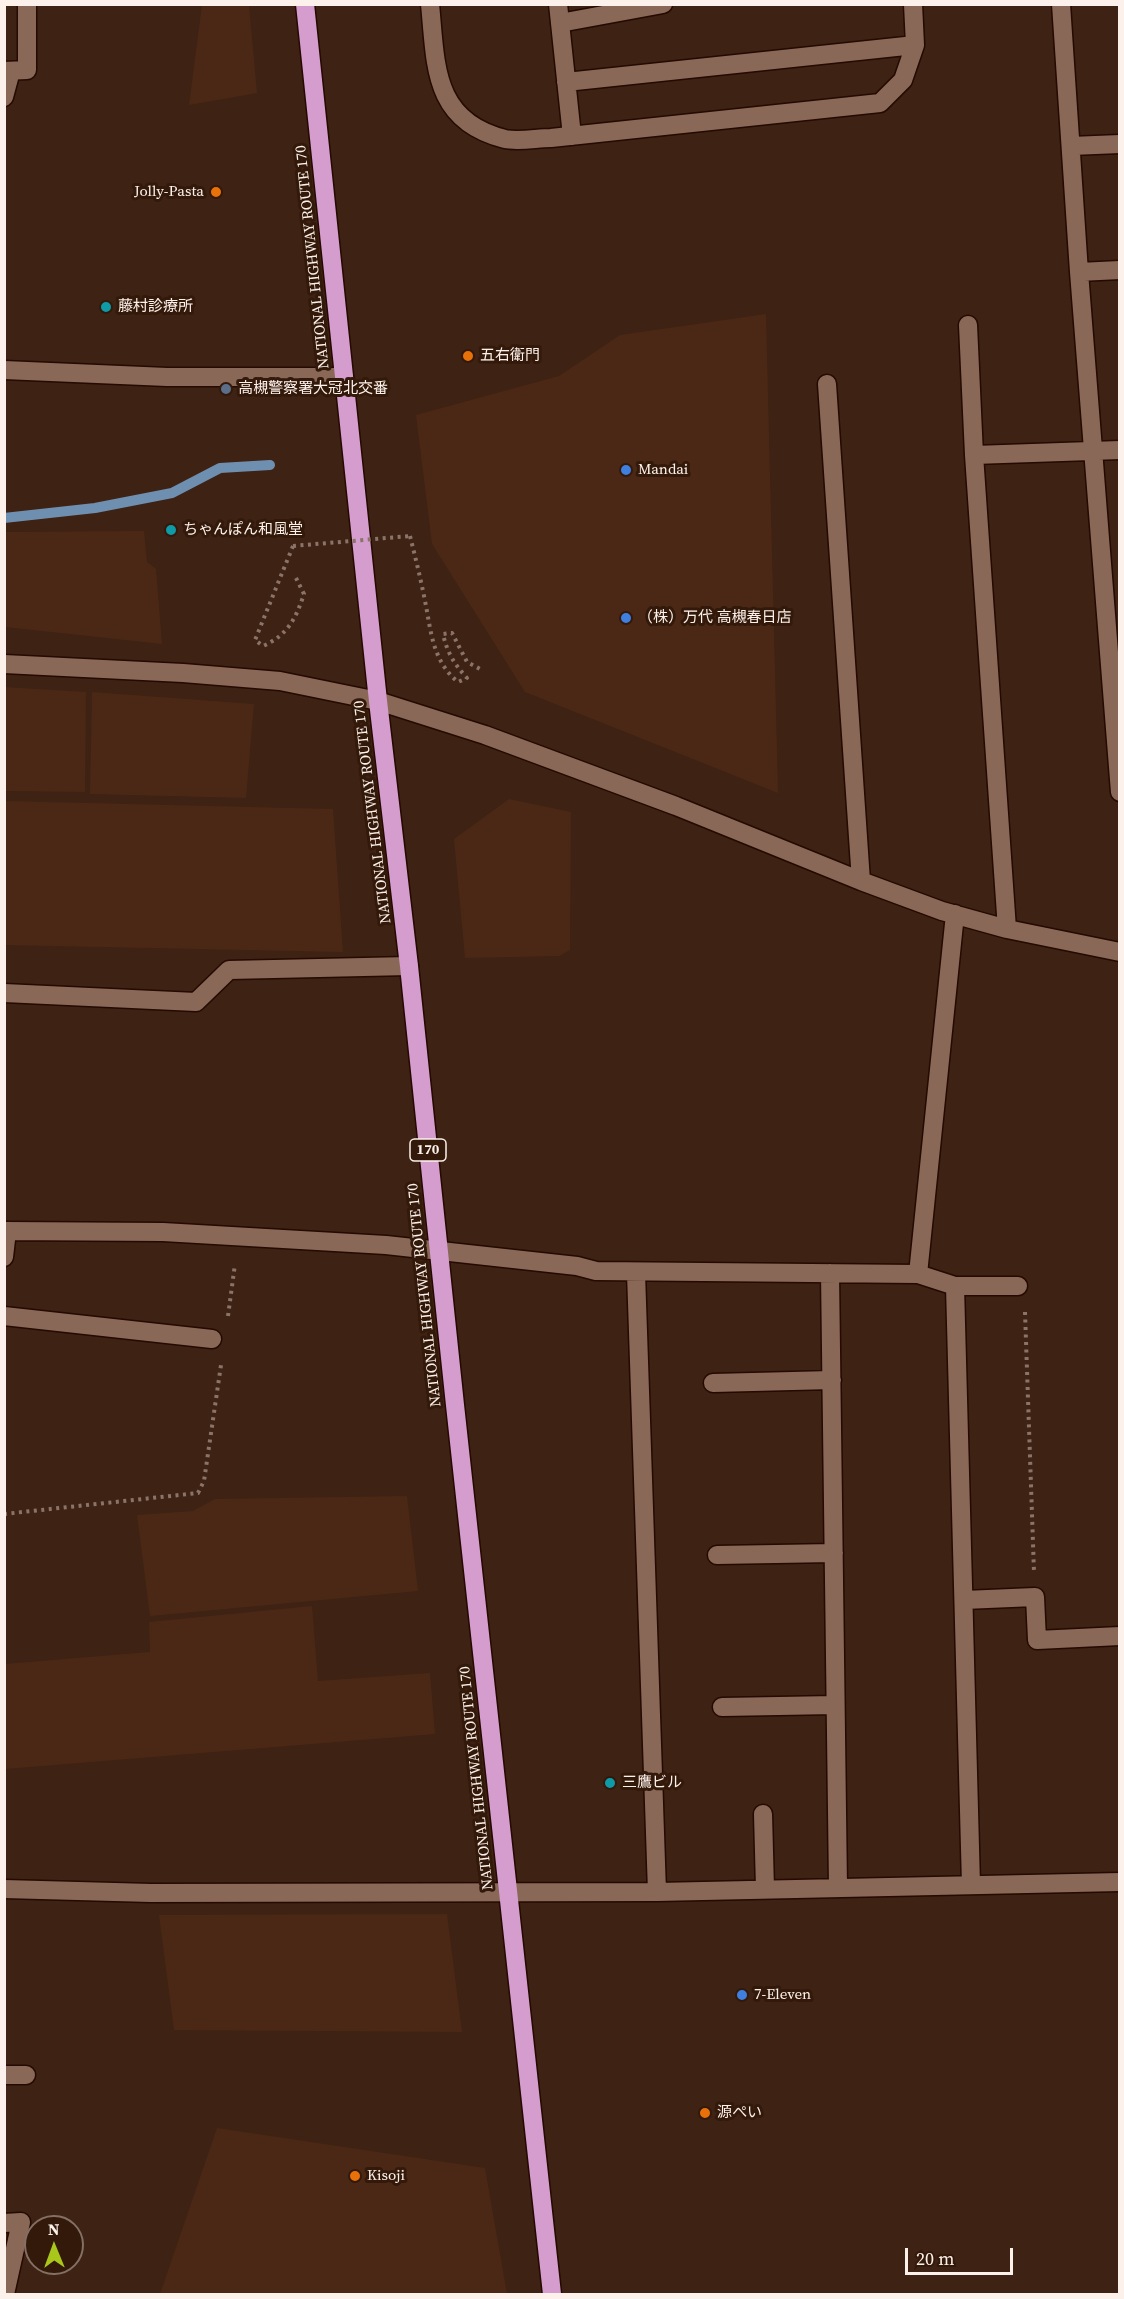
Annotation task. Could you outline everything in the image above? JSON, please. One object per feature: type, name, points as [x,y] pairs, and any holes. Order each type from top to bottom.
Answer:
[{"type":"highway","name":"NATIONAL HIGHWAY ROUTE 170","points":[[305,4],[378,701],[409,966],[552,2295]]},
{"type":"street","points":[[4,97],[8,71],[27,70],[27,4]]},
{"type":"street","points":[[430,4],[436,73],[445,98],[462,117],[482,131],[507,139],[572,136],[880,103],[903,80],[915,45],[914,4]]},
{"type":"street","points":[[572,136],[559,14],[663,4]]},
{"type":"street","points":[[1061,4],[1119,792]]},
{"type":"street","points":[[566,82],[915,45]]},
{"type":"street","points":[[1071,146],[1119,144]]},
{"type":"street","points":[[1079,272],[1119,270]]},
{"type":"street","points":[[968,325],[974,455],[1007,929]]},
{"type":"street","points":[[4,370],[167,377],[344,377]]},
{"type":"street","points":[[827,384],[861,881]]},
{"type":"street","points":[[974,455],[1119,450]]},
{"type":"street","points":[[4,664],[183,673],[280,681],[378,701],[485,735],[676,806],[861,881],[955,914],[1007,929],[1119,952]]},
{"type":"street","points":[[918,1274],[955,914]]},
{"type":"street","points":[[4,993],[196,1002],[229,970],[409,966]]},
{"type":"street","points":[[4,1257],[6,1231],[163,1232],[386,1245],[577,1266],[596,1271],[918,1274],[955,1286],[1018,1286]]},
{"type":"street","points":[[636,1273],[657,1892]]},
{"type":"street","points":[[830,1273],[838,1887]]},
{"type":"street","points":[[955,1286],[971,1885]]},
{"type":"street","points":[[4,1316],[219,1333]]},
{"type":"street","points":[[713,1383],[832,1380]]},
{"type":"street","points":[[717,1555],[834,1553]]},
{"type":"street","points":[[964,1599],[1035,1597],[1037,1640],[1119,1636]]},
{"type":"street","points":[[722,1707],[835,1705]]},
{"type":"street","points":[[763,1814],[765,1889]]},
{"type":"street","points":[[4,1888],[151,1893],[657,1892],[1119,1882]]},
{"type":"street","points":[[4,2075],[26,2075]]},
{"type":"street","points":[[4,2223],[21,2222],[5,2295]]},
{"type":"path","points":[[296,578],[304,594],[297,614],[279,639],[263,646],[255,640],[293,546],[410,536],[425,598],[431,638],[446,672],[458,681],[467,678],[446,649],[443,634],[452,633],[467,662],[480,669]]},
{"type":"path","points":[[219,1333],[239,1237]]},
{"type":"path","points":[[1018,1286],[1024,1296],[1035,1597]]},
{"type":"path","points":[[4,1514],[198,1493],[204,1481],[221,1363]]},
{"type":"shaded area","points":[[202,5],[249,5],[257,93],[189,105]]},
{"type":"shaded area","name":"（株）万代 高槻春日店","points":[[766,314],[778,793],[525,692],[432,544],[416,415],[559,376],[620,335]]},
{"type":"shaded area","points":[[144,531],[147,562],[156,569],[162,644],[5,627],[5,532]]},
{"type":"shaded area","points":[[4,687],[86,692],[85,792],[5,791]]},
{"type":"shaded area","points":[[92,692],[254,704],[246,798],[90,794]]},
{"type":"shaded area","points":[[509,799],[571,812],[570,950],[559,956],[465,958],[454,839]]},
{"type":"shaded area","points":[[5,801],[333,809],[343,952],[5,945]]},
{"type":"shaded area","points":[[407,1496],[418,1591],[150,1616],[137,1515],[193,1511],[215,1499]]},
{"type":"shaded area","points":[[312,1606],[318,1681],[430,1673],[435,1734],[5,1769],[5,1664],[150,1652],[149,1622]]},
{"type":"shaded area","points":[[447,1914],[462,2032],[174,2030],[159,1915]]},
{"type":"shaded area","points":[[217,2128],[485,2168],[507,2294],[160,2294]]},
{"type":"waterway","points":[[4,518],[95,508],[172,493],[220,468],[270,465]]},
{"type":"place","name":"Jolly-Pasta","points":[[216,192]]},
{"type":"place","name":"藤村診療所","points":[[106,307]]},
{"type":"place","name":"五右衛門","points":[[468,356]]},
{"type":"place","name":"高槻警察署大冠北交番","points":[[226,389]]},
{"type":"place","name":"Mandai","points":[[626,470]]},
{"type":"place","name":"ちゃんぽん和風堂","points":[[171,530]]},
{"type":"place","name":"（株）万代 高槻春日店","points":[[626,618]]},
{"type":"place","name":"三鷹ビル","points":[[610,1783]]},
{"type":"place","name":"7-Eleven","points":[[742,1995]]},
{"type":"place","name":"源ぺい","points":[[705,2113]]},
{"type":"place","name":"Kisoji","points":[[355,2176]]}]
